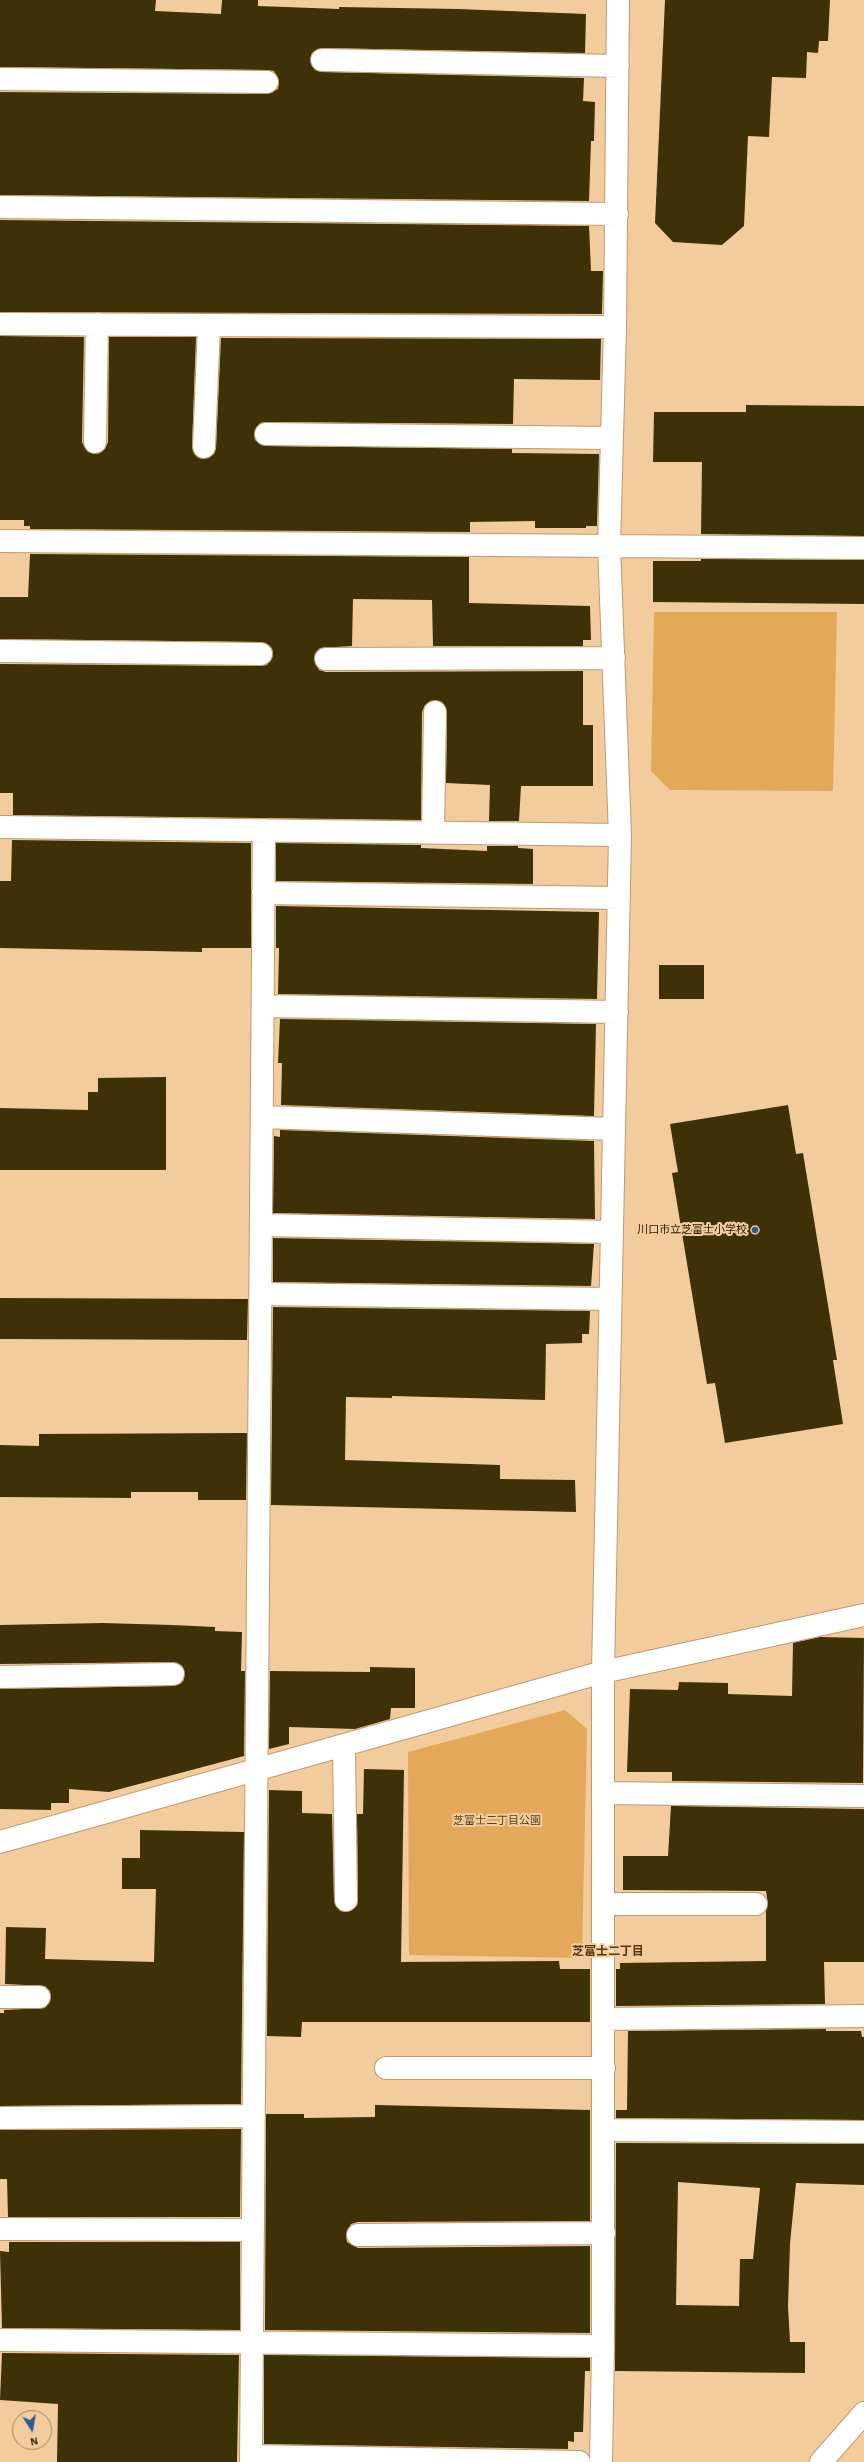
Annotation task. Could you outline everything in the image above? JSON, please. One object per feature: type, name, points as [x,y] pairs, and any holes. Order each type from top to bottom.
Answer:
[{"type":"street","points":[[601,2462],[604,2233],[603,1672],[620,834],[609,546],[615,327],[618,0]]},
{"type":"street","points":[[322,60],[618,66]]},
{"type":"street","points":[[0,79],[266,82]]},
{"type":"street","points":[[0,207],[616,214]]},
{"type":"street","points":[[0,324],[615,327]]},
{"type":"street","points":[[95,442],[97,324]]},
{"type":"street","points":[[204,447],[209,325]]},
{"type":"street","points":[[266,434],[612,438]]},
{"type":"street","points":[[0,541],[864,548]]},
{"type":"street","points":[[0,651],[261,654]]},
{"type":"street","points":[[326,659],[614,658]]},
{"type":"street","points":[[433,833],[435,712]]},
{"type":"street","points":[[0,828],[620,834]]},
{"type":"street","points":[[264,830],[251,2459],[579,2462]]},
{"type":"street","points":[[263,893],[619,898]]},
{"type":"street","points":[[263,1006],[616,1012]]},
{"type":"street","points":[[262,1117],[614,1129]]},
{"type":"street","points":[[261,1225],[612,1232]]},
{"type":"street","points":[[260,1294],[610,1299]]},
{"type":"street","points":[[0,1842],[603,1672],[864,1615]]},
{"type":"street","points":[[0,1677],[173,1674]]},
{"type":"street","points":[[344,1746],[346,1900]]},
{"type":"street","points":[[603,1793],[864,1796]]},
{"type":"street","points":[[603,1904],[756,1904]]},
{"type":"street","points":[[0,1997],[39,1997]]},
{"type":"street","points":[[603,2019],[864,2016]]},
{"type":"street","points":[[386,2068],[604,2068]]},
{"type":"street","points":[[0,2118],[254,2116]]},
{"type":"street","points":[[603,2130],[864,2132]]},
{"type":"street","points":[[0,2229],[253,2230]]},
{"type":"street","points":[[358,2235],[604,2233]]},
{"type":"street","points":[[0,2340],[603,2346]]},
{"type":"street","points":[[821,2462],[864,2413]]},
{"type":"green space","points":[[654,612],[837,612],[833,791],[670,790],[651,771]]},
{"type":"green space","name":"芝富士二丁目公園","points":[[565,1710],[587,1729],[582,1958],[409,1955],[408,1752]]},
{"type":"building","points":[[0,0],[156,0],[155,11],[221,14],[222,0],[258,0],[258,6],[339,9],[339,7],[458,9],[586,14],[585,53],[322,48],[312,53],[310,60],[315,70],[322,72],[584,78],[583,101],[595,102],[594,141],[591,141],[589,201],[0,195],[0,92],[267,94],[278,89],[279,82],[274,71],[267,70],[0,67]]},
{"type":"building","points":[[665,0],[830,0],[828,41],[819,41],[818,53],[807,52],[806,78],[772,77],[769,137],[748,136],[744,226],[722,245],[673,242],[655,223]]},
{"type":"building","points":[[0,220],[589,226],[591,271],[603,271],[602,314],[0,312]]},
{"type":"building","points":[[0,336],[84,337],[82,442],[88,452],[95,454],[105,449],[108,442],[109,337],[196,337],[192,446],[197,457],[204,459],[214,454],[216,448],[221,338],[601,339],[600,380],[514,379],[513,424],[266,422],[260,423],[254,433],[255,440],[266,446],[512,449],[512,453],[599,454],[597,526],[586,526],[586,528],[535,528],[535,521],[470,522],[470,532],[30,529],[30,526],[24,526],[24,520],[0,520]]},
{"type":"building","points":[[746,405],[864,406],[864,536],[701,534],[702,462],[653,462],[654,412],[746,412]]},
{"type":"building","points":[[30,554],[469,557],[469,603],[590,606],[591,640],[583,640],[583,646],[433,646],[432,600],[353,599],[352,646],[320,648],[315,653],[314,659],[319,670],[326,672],[583,671],[583,725],[593,725],[593,786],[521,786],[519,821],[489,821],[490,785],[446,783],[447,712],[442,702],[435,700],[425,705],[422,712],[421,820],[13,815],[13,793],[0,793],[0,664],[261,666],[267,665],[273,655],[272,648],[261,642],[0,639],[0,597],[28,597]]},
{"type":"building","points":[[701,559],[864,560],[864,604],[653,602],[653,561],[701,561]]},
{"type":"building","points":[[12,840],[251,843],[251,948],[202,948],[202,952],[0,948],[0,881],[11,881]]},
{"type":"building","points":[[276,843],[421,845],[421,848],[487,851],[487,846],[518,846],[518,848],[533,849],[533,884],[276,881]]},
{"type":"building","points":[[276,906],[599,912],[597,999],[278,994],[279,948],[276,948]]},
{"type":"building","points":[[659,965],[704,965],[704,999],[659,999]]},
{"type":"building","points":[[280,1019],[596,1024],[594,1116],[281,1105],[282,1063],[278,1063]]},
{"type":"building","points":[[166,1077],[166,1170],[0,1170],[0,1108],[88,1110],[88,1092],[98,1092],[98,1078]]},
{"type":"building","points":[[788,1105],[796,1154],[803,1153],[837,1360],[833,1360],[843,1424],[725,1443],[715,1383],[707,1384],[672,1173],[678,1172],[670,1124]]},
{"type":"building","points":[[280,1130],[594,1141],[595,1219],[273,1213],[274,1136],[280,1137]]},
{"type":"building","points":[[273,1238],[594,1244],[591,1286],[273,1282]]},
{"type":"building","points":[[0,1298],[248,1299],[247,1340],[0,1339]]},
{"type":"building","points":[[273,1307],[590,1311],[589,1334],[582,1334],[582,1343],[546,1344],[545,1400],[392,1396],[392,1398],[346,1397],[345,1460],[500,1465],[500,1479],[575,1480],[576,1512],[271,1505]]},
{"type":"building","points":[[247,1433],[246,1500],[198,1500],[198,1492],[131,1492],[131,1498],[0,1497],[0,1445],[39,1446],[39,1434]]},
{"type":"building","points":[[103,1623],[215,1627],[215,1631],[242,1632],[241,1671],[245,1671],[244,1756],[109,1792],[69,1789],[69,1803],[51,1803],[51,1810],[0,1809],[0,1689],[173,1686],[180,1684],[184,1680],[183,1667],[173,1662],[0,1664],[0,1625]]},
{"type":"building","points":[[820,1637],[864,1638],[863,1783],[672,1781],[672,1772],[627,1772],[630,1689],[678,1690],[679,1682],[728,1683],[728,1694],[792,1696],[793,1643]]},
{"type":"building","points":[[370,1667],[415,1668],[415,1708],[391,1708],[390,1719],[355,1729],[289,1727],[289,1744],[269,1749],[270,1671],[370,1672]]},
{"type":"building","points":[[364,1769],[404,1770],[401,1962],[559,1961],[560,1969],[590,1969],[590,2022],[302,2022],[301,2037],[267,2036],[269,1790],[302,1791],[302,1813],[332,1814],[334,1900],[340,1911],[347,1912],[357,1906],[358,1900],[357,1814],[363,1814]]},
{"type":"building","points":[[671,1806],[864,1809],[864,1962],[824,1962],[825,2004],[616,2006],[616,1969],[620,1969],[620,1963],[766,1961],[766,1911],[768,1904],[766,1891],[623,1890],[623,1856],[668,1856]]},
{"type":"building","points":[[140,1830],[244,1832],[241,2104],[0,2106],[0,2013],[4,2013],[4,2010],[45,2008],[51,1997],[50,1991],[45,1986],[5,1984],[6,1927],[46,1928],[45,1959],[154,1962],[156,1889],[122,1889],[122,1858],[140,1858]]},
{"type":"building","points":[[826,2029],[826,2031],[861,2031],[862,2037],[864,2037],[864,2120],[616,2118],[616,2110],[627,2110],[628,2031]]},
{"type":"building","points":[[375,2105],[590,2110],[590,2221],[358,2222],[351,2224],[346,2235],[347,2242],[358,2248],[590,2246],[590,2333],[265,2330],[266,2114],[304,2114],[304,2118],[375,2117]]},
{"type":"building","points":[[241,2129],[240,2217],[8,2217],[7,2179],[0,2179],[0,2130]]},
{"type":"building","points":[[616,2143],[864,2144],[864,2185],[796,2183],[790,2243],[788,2306],[790,2342],[805,2342],[805,2373],[615,2371]],"holes":[[[678,2182],[760,2188],[753,2259],[740,2259],[739,2306],[676,2305]]]},
{"type":"building","points":[[9,2242],[240,2242],[240,2330],[2,2328],[0,2251],[9,2252]]},
{"type":"building","points":[[2,2353],[239,2355],[237,2462],[57,2462],[58,2404],[0,2400]]},
{"type":"building","points":[[264,2355],[590,2358],[590,2371],[585,2371],[583,2432],[574,2432],[574,2442],[568,2441],[568,2449],[264,2444]]},
{"type":"place","name":"川口市立芝富士小学校","points":[[755,1230]]},
{"type":"district","name":"芝富士二丁目","points":[[608,1951]]}]
